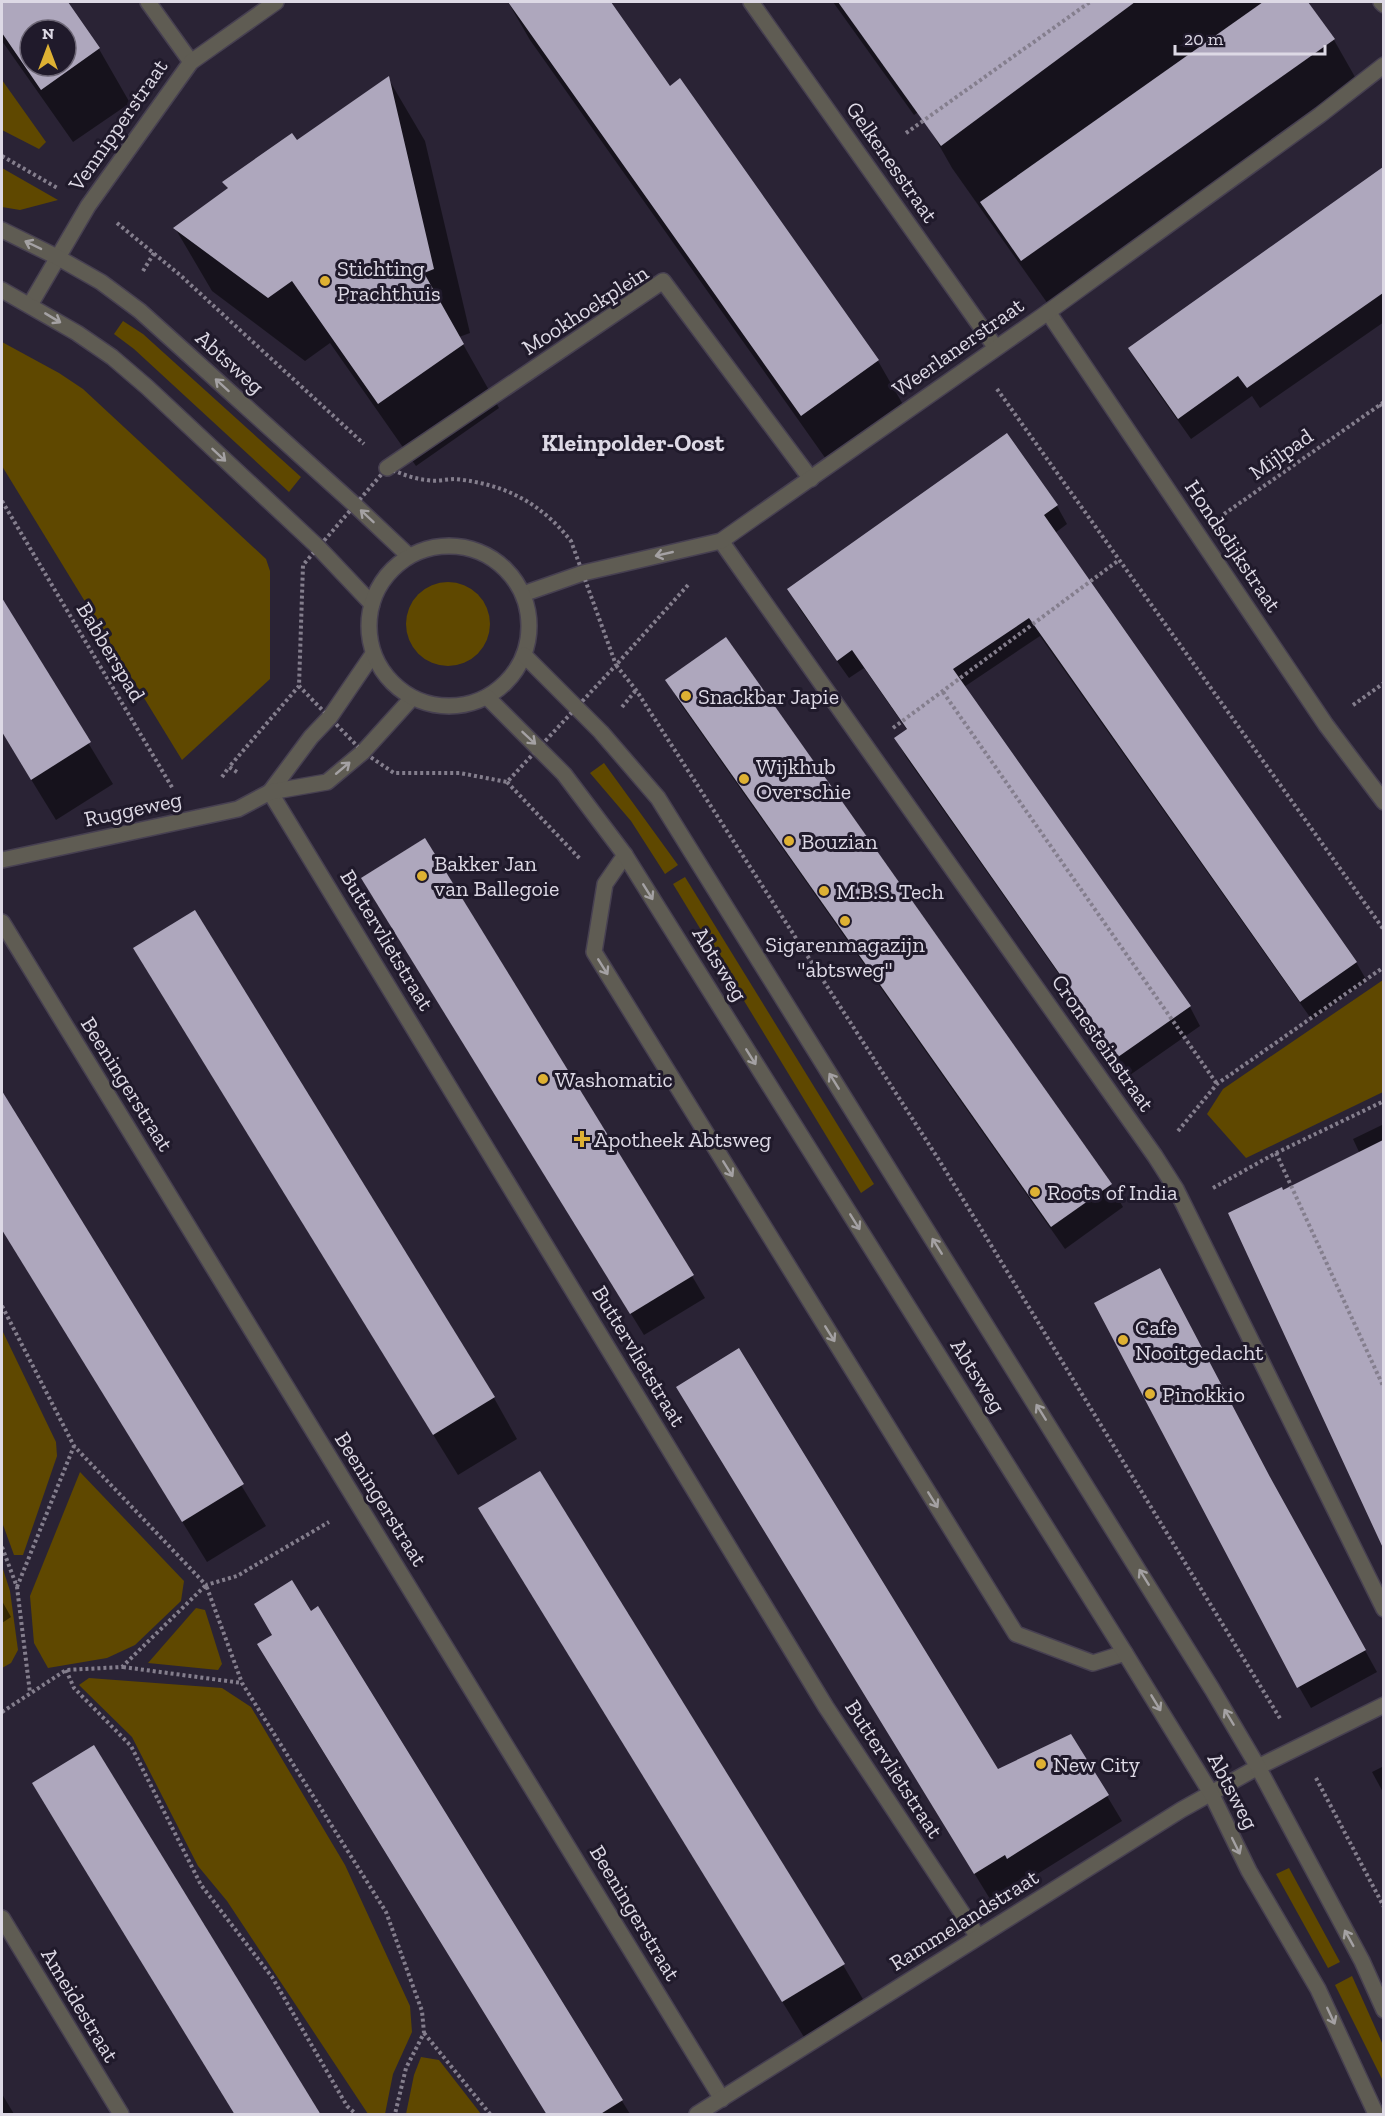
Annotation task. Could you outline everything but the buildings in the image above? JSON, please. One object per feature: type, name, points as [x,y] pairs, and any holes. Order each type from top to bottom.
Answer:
[{"type":"street","points":[[148,2],[191,62]]},
{"type":"street","name":"Vennipperstraat","points":[[30,305],[88,206],[191,62],[276,2]]},
{"type":"street","name":"Gelkenesstraat","points":[[751,2],[996,348]]},
{"type":"street","name":"Weerlanerstraat","points":[[523,594],[583,573],[721,542],[1048,312],[1320,115],[1383,65]]},
{"type":"street","name":"Abtsweg","points":[[2,230],[101,282],[140,311],[409,556]]},
{"type":"street","name":"Mookhoekplein","points":[[384,465],[663,282],[811,479]]},
{"type":"street","points":[[2,290],[112,357],[318,547],[372,604]]},
{"type":"street","name":"Hondsdijkstraat","points":[[1048,312],[1326,725],[1383,802]]},
{"type":"street","name":"Cronesteinstraat","points":[[721,542],[1155,1156],[1184,1205],[1383,1609]]},
{"type":"street","points":[[448,546],[474,550],[487,555],[508,570],[523,594],[530,624],[528,645],[518,669],[487,697],[476,703],[450,707],[424,703],[412,698],[389,679],[373,654],[369,624],[372,604],[386,576],[409,556],[421,550],[448,546]]},
{"type":"street","name":"Ruggeweg","points":[[270,792],[311,737],[330,717],[373,654]]},
{"type":"street","name":"Abtsweg","points":[[524,655],[601,732],[658,798],[1168,1617],[1258,1767],[1362,1961],[1383,2010]]},
{"type":"street","name":"Abtsweg","points":[[487,697],[540,747],[564,774],[625,855],[1211,1793],[1249,1871],[1318,1989],[1377,2115]]},
{"type":"street","name":"Ruggeweg","points":[[2,860],[238,809],[270,792],[327,782],[363,752],[412,698]]},
{"type":"street","name":"Buttervlietstraat","points":[[270,792],[819,1697],[978,1937]]},
{"type":"street","points":[[625,855],[605,884],[594,952],[1016,1634],[1093,1663],[1125,1653]]},
{"type":"street","name":"Beeningerstraat","points":[[2,922],[722,2099]]},
{"type":"street","name":"Rammelandstraat","points":[[697,2115],[1211,1793],[1298,1746],[1383,1705]]},
{"type":"street","name":"Ameidestraat","points":[[2,1918],[121,2115]]},
{"type":"path","points":[[906,133],[1090,2]]},
{"type":"path","name":"Abtsweg","points":[[2,156],[118,224],[180,275],[369,449]]},
{"type":"path","points":[[977,361],[1383,930]]},
{"type":"path","points":[[1382,403],[1383,410]]},
{"type":"path","name":"Mijlpad","points":[[1197,533],[1382,403]]},
{"type":"path","points":[[270,792],[229,767],[299,686],[303,565],[356,506],[384,465],[410,477],[429,481],[453,479],[499,487],[540,509],[558,524],[571,541],[616,665],[649,709],[939,1160],[1298,1746],[1383,1907]]},
{"type":"path","name":"Babberspad","points":[[2,501],[192,820]]},
{"type":"path","points":[[299,686],[363,752],[394,773],[460,773],[507,782],[682,592],[721,542]]},
{"type":"path","points":[[866,747],[1119,560]]},
{"type":"path","points":[[943,692],[1217,1084]]},
{"type":"path","points":[[1155,1156],[1217,1084],[1383,967]]},
{"type":"path","points":[[1184,1205],[1276,1154],[1383,1101]]},
{"type":"path","points":[[1276,1154],[1383,1388]]},
{"type":"path","points":[[2,1306],[74,1446],[206,1584],[242,1683],[386,1912],[422,2011],[424,2033],[406,2068],[395,2115]]},
{"type":"path","points":[[17,1587],[74,1446]]},
{"type":"path","points":[[122,1667],[206,1584],[237,1576],[358,1505]]},
{"type":"path","points":[[2,1547],[17,1587],[30,1693]]},
{"type":"path","points":[[2,1712],[66,1670],[122,1667],[242,1683]]},
{"type":"path","points":[[66,1670],[74,1688],[130,1746],[201,1885],[272,1977],[347,2106],[356,2115]]},
{"type":"path","points":[[424,2033],[490,2115]]},
{"type":"shaded area","points":[[2,80],[46,142],[39,149],[2,130]]},
{"type":"shaded area","points":[[2,168],[58,200],[20,210],[2,207]]},
{"type":"shaded area","points":[[123,321],[143,334],[301,477],[289,492],[134,349],[114,334]]},
{"type":"shaded area","points":[[2,342],[83,389],[266,559],[270,571],[270,679],[182,760],[2,466]]},
{"type":"shaded area","points":[[448,582],[471,589],[483,601],[490,624],[483,647],[471,659],[448,666],[425,659],[413,647],[406,624],[413,601],[425,589]]},
{"type":"shaded area","points":[[604,763],[678,865],[665,874],[631,821],[590,773]]},
{"type":"shaded area","points":[[685,877],[874,1184],[861,1193],[673,884]]},
{"type":"shaded area","points":[[1383,980],[1383,1092],[1246,1158],[1207,1114],[1223,1089]]},
{"type":"shaded area","points":[[2,1330],[56,1442],[57,1456],[23,1555],[14,1555],[2,1522]]},
{"type":"shaded area","points":[[80,1472],[184,1581],[181,1601],[135,1645],[107,1658],[48,1668],[34,1643],[30,1596]]},
{"type":"shaded area","points":[[2,1566],[10,1591],[18,1650],[11,1663],[2,1668]]},
{"type":"shaded area","points":[[196,1608],[205,1610],[222,1664],[218,1670],[148,1663]]},
{"type":"shaded area","points":[[89,1678],[222,1688],[251,1707],[345,1865],[410,2006],[412,2032],[393,2074],[385,2114],[368,2114],[227,1901],[198,1866],[132,1737],[79,1685]]},
{"type":"shaded area","points":[[1289,1868],[1340,1962],[1328,1968],[1276,1874]]},
{"type":"shaded area","points":[[1352,1976],[1383,2045],[1383,2081],[1335,1985]]},
{"type":"shaded area","points":[[421,2057],[439,2060],[481,2114],[406,2114],[414,2075]]},
{"type":"place","name":"Stichting Prachthuis","points":[[325,281]]},
{"type":"place","name":"Snackbar Japie","points":[[686,696]]},
{"type":"place","name":"Wijkhub Overschie","points":[[744,779]]},
{"type":"place","name":"Bouzian","points":[[789,841]]},
{"type":"place","name":"Bakker Jan van Ballegoie","points":[[422,876]]},
{"type":"place","name":"M.B.S. Tech","points":[[824,891]]},
{"type":"place","name":"Sigarenmagazijn \"abtsweg\"","points":[[845,921]]},
{"type":"place","name":"Washomatic","points":[[543,1079]]},
{"type":"place","name":"Apotheek Abtsweg","points":[[582,1139]]},
{"type":"place","name":"Roots of India","points":[[1035,1192]]},
{"type":"place","name":"Cafe Nooitgedacht","points":[[1123,1340]]},
{"type":"place","name":"Pinokkio","points":[[1150,1394]]},
{"type":"place","name":"New City","points":[[1041,1764]]},
{"type":"district","name":"Kleinpolder-Oost","points":[[633,442]]}]
